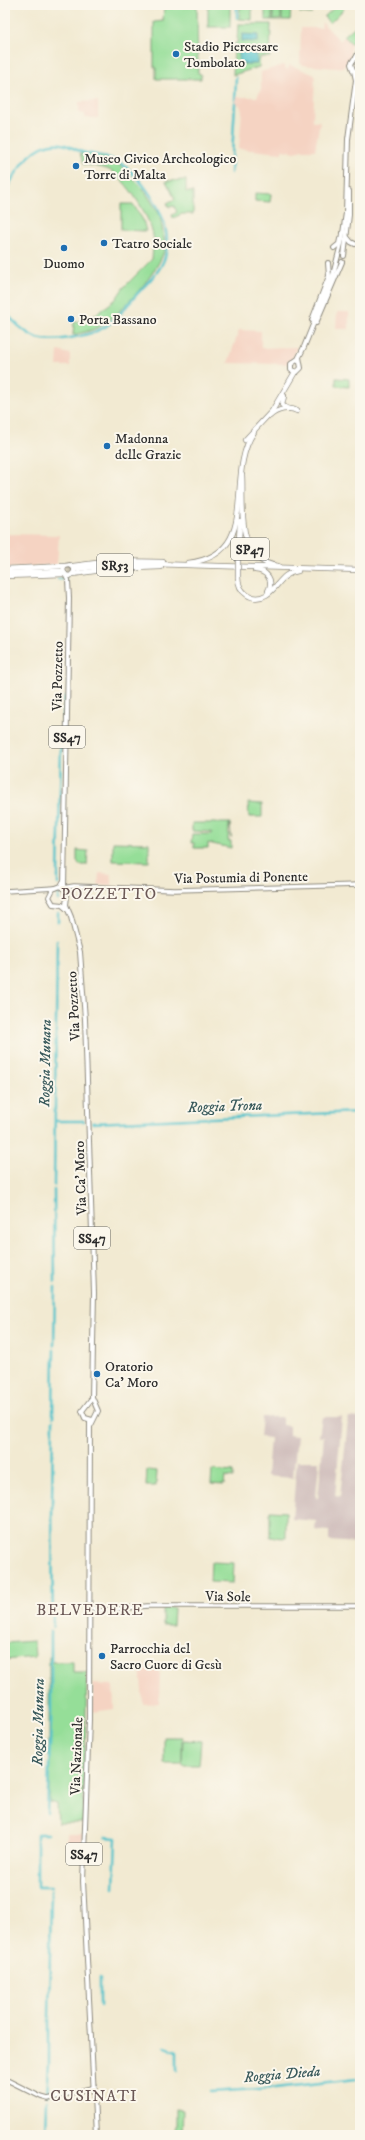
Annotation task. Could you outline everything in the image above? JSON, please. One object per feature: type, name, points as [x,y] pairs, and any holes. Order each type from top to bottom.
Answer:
[{"type":"highway","name":"SP47","points":[[174,565],[209,558],[221,551],[230,540],[237,522],[241,465],[246,446],[255,431],[274,407],[294,372]]},
{"type":"highway","points":[[287,386],[282,404],[284,408],[297,410]]},
{"type":"highway","points":[[245,440],[272,414],[290,409]]},
{"type":"highway","name":"SP47","points":[[207,566],[264,572],[268,576],[271,584],[268,591],[263,596],[251,597],[244,593],[239,585],[238,577],[238,560],[241,465]]},
{"type":"highway","name":"SP47","points":[[241,465],[242,520],[248,545],[255,555],[264,562],[275,566],[329,570]]},
{"type":"highway","points":[[75,567],[94,562],[152,561],[174,565],[360,570]]},
{"type":"highway","name":"SR53","points":[[75,567],[153,564],[174,565]]},
{"type":"highway","points":[[73,574],[100,570],[152,568],[174,565]]},
{"type":"highway","points":[[5,569],[65,566]]},
{"type":"highway","points":[[263,596],[267,594],[283,577],[290,573],[354,570]]},
{"type":"highway","points":[[5,573],[60,571]]},
{"type":"highway","points":[[5,576],[66,575]]},
{"type":"main road","points":[[299,357],[332,275],[344,225],[348,167],[348,139],[356,80],[351,64],[358,58],[360,49]]},
{"type":"main road","points":[[354,71],[360,73],[354,93]]},
{"type":"main road","points":[[344,256],[350,194],[348,167]]},
{"type":"main road","points":[[334,248],[338,244],[340,237],[348,167]]},
{"type":"main road","points":[[347,237],[355,244]]},
{"type":"main road","points":[[299,357],[342,262]]},
{"type":"main road","points":[[304,347],[304,340],[328,278],[328,263]]},
{"type":"main road","name":"SP47","points":[[297,363],[290,366],[294,372],[300,370],[297,363],[299,357]]},
{"type":"main road","points":[[65,566],[75,567]]},
{"type":"main road","name":"SS47","points":[[65,566],[63,570],[66,575]]},
{"type":"main road","name":"SS47","points":[[73,574],[75,567]]},
{"type":"main road","points":[[66,575],[73,574]]},
{"type":"main road","name":"Via Pozzetto","points":[[69,598],[73,574]]},
{"type":"main road","name":"Via Pozzetto","points":[[66,575],[69,598],[65,878],[62,889],[69,910],[81,960],[87,1079]]},
{"type":"main road","points":[[65,878],[68,884],[73,886]]},
{"type":"main road","name":"Via Postumia di Ponente","points":[[73,886],[175,890],[360,885]]},
{"type":"main road","points":[[5,891],[62,889],[73,886]]},
{"type":"main road","points":[[42,889],[47,890],[50,894],[51,902],[69,910]]},
{"type":"main road","name":"Via Pozzetto","points":[[50,894],[62,889]]},
{"type":"main road","points":[[60,905],[66,901]]},
{"type":"main road","name":"Via Ca' Moro","points":[[87,1079],[94,1293],[92,1397],[89,1404],[83,1408],[82,1413],[85,1418],[92,1419]]},
{"type":"main road","name":"Via Ca' Moro","points":[[92,1397],[96,1406]]},
{"type":"main road","points":[[89,1404],[96,1406]]},
{"type":"main road","name":"SS47","points":[[92,1419],[98,1413],[96,1406]]},
{"type":"main road","name":"Via Nazionale","points":[[92,1419],[89,1460],[89,1720],[83,1881],[95,2087]]},
{"type":"main road","points":[[88,1604],[95,1611],[88,1620]]},
{"type":"main road","name":"Via Sole","points":[[88,1611],[147,1606],[360,1606]]},
{"type":"main road","points":[[5,2079],[48,2099],[95,2087]]},
{"type":"main road","name":"SS47","points":[[95,2087],[96,2135]]},
{"type":"shaded area","points":[[322,22],[340,41],[344,37],[351,44],[350,61],[343,67],[335,68],[303,65],[300,63],[301,28],[321,28]]},
{"type":"shaded area","points":[[283,65],[287,70],[290,65],[315,75],[313,120],[314,122],[320,121],[315,150],[302,150],[296,152],[282,150],[282,153],[239,149],[242,111],[240,105],[236,104],[236,97],[257,97],[261,89],[261,72]]},
{"type":"shaded area","points":[[98,101],[98,118],[85,118],[85,114],[79,113],[79,102]]},
{"type":"shaded area","points":[[337,312],[349,312],[349,329],[336,329]]},
{"type":"shaded area","points":[[239,330],[261,331],[261,348],[297,347],[292,360],[289,364],[228,363]]},
{"type":"shaded area","points":[[58,351],[70,354],[70,366],[57,366]]},
{"type":"shaded area","points":[[5,534],[59,535],[57,565],[5,568]]},
{"type":"shaded area","points":[[99,873],[111,874],[111,886],[98,885]]},
{"type":"shaded area","points":[[262,1417],[282,1417],[282,1425],[289,1426],[289,1435],[297,1436],[293,1478],[267,1476],[270,1438],[260,1437]]},
{"type":"shaded area","points":[[322,1417],[342,1417],[335,1496],[340,1497],[348,1420],[349,1417],[360,1418],[360,1541],[357,1543],[329,1541],[329,1531],[315,1530],[316,1521],[292,1519],[297,1459],[297,1461],[319,1461],[316,1498],[318,1498],[324,1436],[319,1437]]},
{"type":"shaded area","points":[[140,1665],[160,1666],[159,1703],[143,1704]]},
{"type":"shaded area","points":[[93,1684],[113,1685],[114,1709],[93,1712]]},
{"type":"shaded area","points":[[67,1834],[83,1834],[83,1844],[67,1844]]},
{"type":"green space","name":"Stadio Piercesare Tombolato","points":[[164,5],[197,5],[198,73],[201,74],[201,79],[156,79],[156,67],[154,67],[154,22],[163,21]]},
{"type":"green space","points":[[208,5],[230,5],[230,27],[208,27]]},
{"type":"green space","points":[[300,5],[313,5],[312,14],[300,13]]},
{"type":"green space","points":[[337,5],[341,5],[344,9],[330,23],[324,17]]},
{"type":"green space","points":[[265,6],[272,6],[272,20],[265,20]]},
{"type":"green space","points":[[273,6],[281,6],[281,20],[273,20]]},
{"type":"green space","points":[[282,6],[291,6],[290,20],[282,20]]},
{"type":"green space","points":[[240,7],[252,8],[252,20],[239,19]]},
{"type":"green space","points":[[360,13],[359,43],[352,44],[344,36],[359,23]]},
{"type":"green space","points":[[238,24],[271,24],[270,57],[260,57],[259,67],[233,75],[234,44],[237,43]]},
{"type":"green space","points":[[80,153],[114,160],[143,188],[160,215],[165,244],[156,245],[150,224],[140,204],[120,178],[113,172],[106,169],[83,164]]},
{"type":"green space","points":[[186,180],[186,192],[193,192],[193,214],[182,214],[173,218],[172,215],[177,212],[174,206],[169,207],[167,203],[175,199],[166,181]]},
{"type":"green space","points":[[255,193],[271,194],[270,202],[255,201]]},
{"type":"green space","points":[[121,204],[133,204],[143,220],[146,231],[121,230]]},
{"type":"green space","points":[[165,247],[156,267],[128,303],[99,327],[73,335],[74,322],[83,321],[95,315],[115,300],[124,287],[152,259],[153,248]]},
{"type":"green space","points":[[336,378],[349,379],[349,387],[336,386]]},
{"type":"green space","points":[[248,803],[262,804],[262,817],[249,817]]},
{"type":"green space","points":[[192,823],[230,823],[231,838],[229,824],[228,841],[231,841],[231,848],[208,843],[208,848],[194,848],[194,843],[191,843],[192,834],[212,834],[212,832],[192,831]]},
{"type":"green space","points":[[113,842],[149,843],[149,862],[113,861]]},
{"type":"green space","points":[[77,850],[88,851],[87,865],[79,865],[77,861]]},
{"type":"green space","points":[[147,1470],[157,1471],[156,1486],[146,1486]]},
{"type":"green space","points":[[212,1470],[233,1472],[233,1478],[225,1477],[224,1485],[211,1484]]},
{"type":"green space","points":[[270,1511],[286,1512],[286,1538],[270,1537]]},
{"type":"green space","points":[[211,1562],[234,1563],[233,1583],[210,1582]]},
{"type":"green space","points":[[163,1608],[174,1608],[173,1625],[163,1625]]},
{"type":"green space","points":[[34,1641],[35,1657],[5,1660],[5,1643]]},
{"type":"green space","points":[[49,1657],[51,1662],[73,1662],[73,1673],[87,1673],[83,1823],[58,1823],[57,1804],[49,1802]]},
{"type":"green space","points":[[164,1737],[182,1737],[182,1760],[183,1740],[201,1741],[199,1765],[183,1765],[182,1761],[180,1764],[164,1764]]},
{"type":"green space","points":[[176,2109],[183,2110],[182,2135],[173,2135],[176,2126]]},
{"type":"water","points":[[242,34],[258,35],[258,42],[242,41]]},
{"type":"water","points":[[245,48],[251,48],[253,54],[257,54],[257,64],[239,64],[239,50],[244,53]]},
{"type":"waterway","name":"Roggia Munara","points":[[237,5],[237,18]]},
{"type":"waterway","name":"Roggia Munara","points":[[235,100],[236,78]]},
{"type":"waterway","name":"Roggia Munara","points":[[231,173],[235,103]]},
{"type":"waterway","points":[[5,191],[21,166],[35,151],[43,146],[52,144],[67,145],[82,152],[110,158],[124,165],[144,186],[152,197],[160,212],[167,236],[166,253],[156,274],[123,311],[105,327],[72,338],[53,340],[37,338],[19,326],[5,311]]},
{"type":"waterway","name":"Roggia Munara","points":[[58,579],[66,579]]},
{"type":"waterway","name":"Roggia Munara","points":[[63,721],[65,697]]},
{"type":"waterway","name":"Roggia Munara","points":[[58,873],[61,747]]},
{"type":"waterway","name":"Roggia Munara","points":[[58,875],[58,884]]},
{"type":"waterway","name":"Roggia Munara","points":[[58,892],[58,900]]},
{"type":"waterway","name":"Roggia Munara","points":[[58,913],[58,922]]},
{"type":"waterway","name":"Roggia Munara","points":[[54,1185],[57,941]]},
{"type":"waterway","name":"Roggia Trona","points":[[92,1123],[360,1112]]},
{"type":"waterway","name":"Roggia Trona","points":[[56,1121],[84,1121]]},
{"type":"waterway","name":"Roggia Munara","points":[[54,1190],[55,1282]]},
{"type":"waterway","name":"Roggia Munara","points":[[54,1346],[55,1287]]},
{"type":"waterway","name":"Roggia Munara","points":[[53,1417],[54,1350]]},
{"type":"waterway","name":"Roggia Munara","points":[[52,1504],[53,1421]]},
{"type":"waterway","name":"Roggia Munara","points":[[52,1506],[53,1627]]},
{"type":"waterway","name":"Roggia Munara","points":[[47,1813],[51,1721],[51,1631]]},
{"type":"waterway","name":"Roggia Munara","points":[[48,1834],[37,1834],[37,1887],[51,1887]]},
{"type":"waterway","name":"Roggia Dieda","points":[[105,1837],[116,1838],[114,1888]]},
{"type":"waterway","name":"Roggia Munara","points":[[49,2018],[51,1891]]},
{"type":"waterway","name":"Roggia Dieda","points":[[100,1978],[100,2006]]},
{"type":"waterway","name":"Roggia Munara","points":[[49,2021],[49,2063]]},
{"type":"waterway","name":"Roggia Dieda","points":[[165,2047],[177,2051],[177,2071]]},
{"type":"waterway","name":"Roggia Munara","points":[[47,2096],[49,2064]]},
{"type":"waterway","name":"Roggia Dieda","points":[[210,2092],[275,2088],[356,2079]]},
{"type":"waterway","name":"Roggia Munara","points":[[46,2135],[47,2101]]},
{"type":"tunnel","points":[[61,571],[77,569]]},
{"type":"place","name":"Stadio Piercesare Tombolato","points":[[176,54]]},
{"type":"place","name":"Museo Civico Archeologico Torre di Malta","points":[[76,166]]},
{"type":"place","name":"Teatro Sociale","points":[[104,243]]},
{"type":"place","name":"Duomo","points":[[64,248]]},
{"type":"place","name":"Porta Bassano","points":[[71,319]]},
{"type":"place","name":"Madonna delle Grazie","points":[[107,446]]},
{"type":"place","name":"Oratorio Ca' Moro","points":[[97,1374]]},
{"type":"place","name":"Parrocchia del Sacro Cuore di Gesù","points":[[102,1656]]},
{"type":"district","name":"POZZETTO","points":[[109,893]]},
{"type":"district","name":"BELVEDERE","points":[[90,1609]]},
{"type":"district","name":"CUSINATI","points":[[94,2095]]}]
